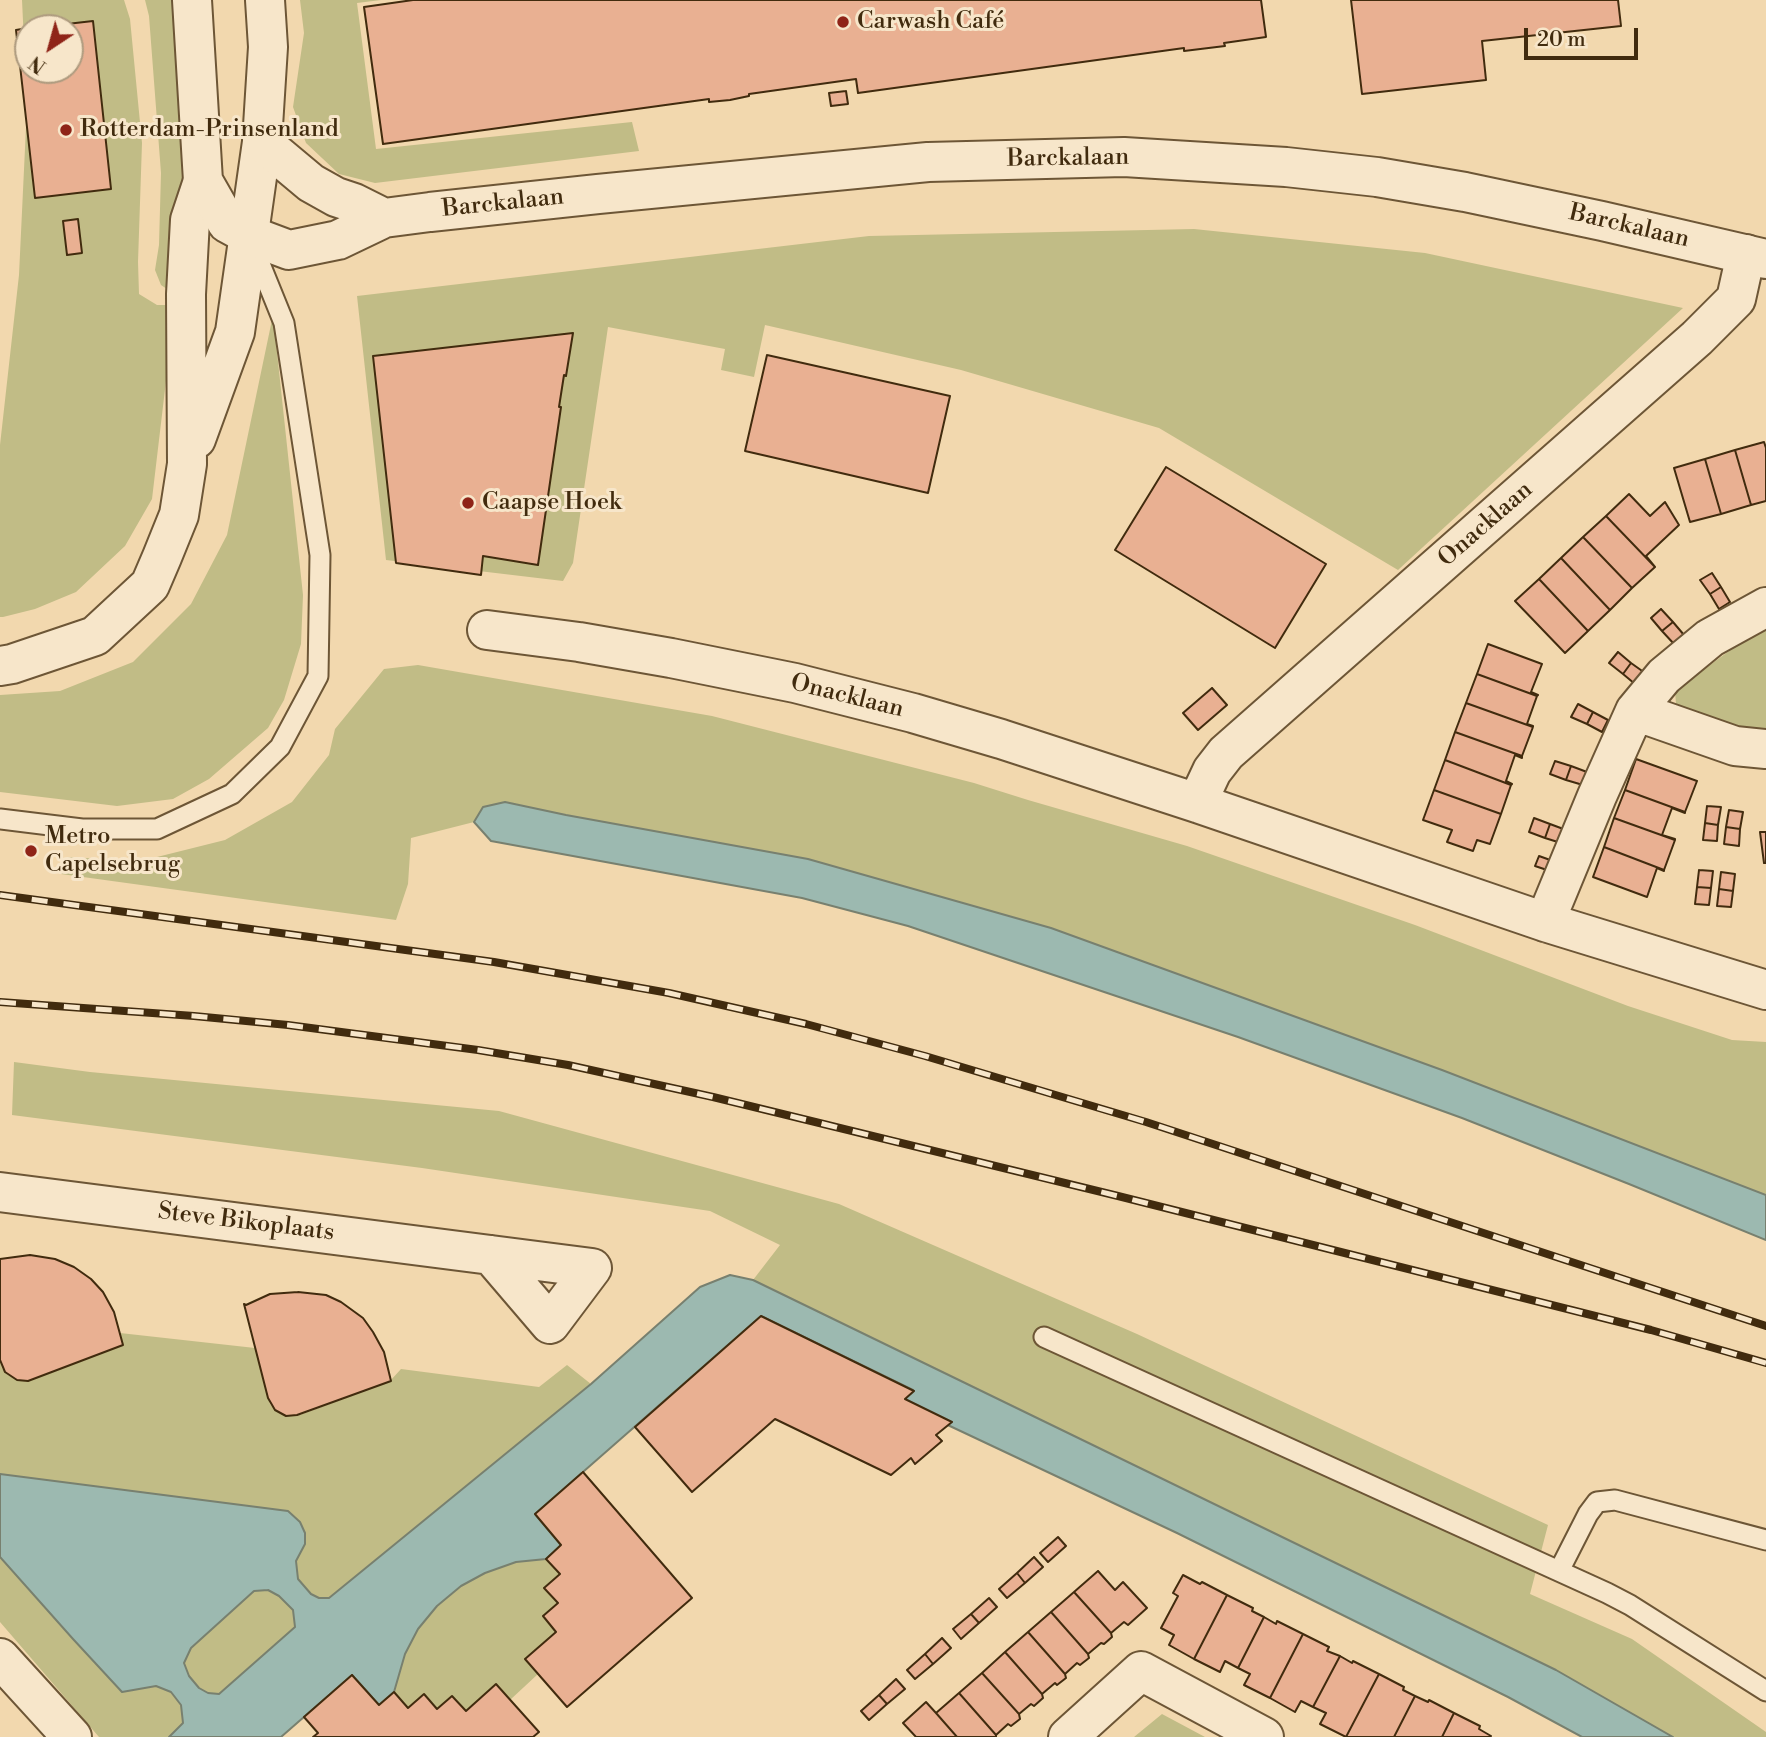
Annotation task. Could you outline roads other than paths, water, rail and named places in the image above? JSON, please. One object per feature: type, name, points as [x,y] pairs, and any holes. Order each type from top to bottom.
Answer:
[{"type":"street","points":[[4,664],[95,636],[150,585],[179,515],[187,464],[186,281],[190,220],[203,181],[192,0]]},
{"type":"street","points":[[187,464],[234,332],[262,142],[268,47],[265,0]]},
{"type":"street","points":[[262,142],[311,183],[384,218]]},
{"type":"street","name":"Barckalaan","points":[[203,181],[227,223],[249,235],[289,250],[338,240],[384,218],[598,194],[928,162],[1124,157],[1286,167],[1377,177],[1465,192],[1756,257]]},
{"type":"street","name":"Onacklaan","points":[[1197,803],[1212,771],[1226,753],[1697,338],[1736,299],[1756,257]]},
{"type":"street","points":[[1545,922],[1635,711],[1664,676],[1710,638],[1766,607]]},
{"type":"street","name":"Onacklaan","points":[[487,630],[658,655],[795,683],[913,713],[1197,803],[1545,922],[1766,990]]},
{"type":"street","points":[[1635,711],[1735,746],[1766,749]]},
{"type":"street","name":"Steve Bikoplaats","points":[[0,1192],[491,1255]]},
{"type":"street","points":[[0,1658],[72,1737]]},
{"type":"street","points":[[1068,1737],[1140,1671],[1264,1737]]},
{"type":"lane","points":[[0,819],[82,829],[157,829],[232,794],[280,747],[318,676],[320,555],[284,323],[249,235]]},
{"type":"lane","points":[[1044,1338],[1630,1605],[1766,1691]]},
{"type":"lane","points":[[1559,1571],[1597,1502],[1615,1500],[1766,1540]]},
{"type":"water","points":[[505,802],[808,859],[1051,928],[1442,1070],[1766,1195],[1766,1240],[1462,1118],[1238,1037],[908,926],[802,898],[491,841],[474,822],[483,807]]},
{"type":"water","points":[[730,1275],[753,1280],[1556,1670],[1673,1737],[1582,1737],[1508,1697],[1177,1533],[935,1419],[888,1413],[913,1390],[761,1316],[535,1514],[561,1545],[546,1559],[516,1562],[485,1573],[461,1586],[437,1606],[418,1629],[405,1654],[394,1692],[379,1705],[352,1675],[281,1737],[169,1737],[183,1723],[181,1705],[171,1692],[156,1686],[122,1692],[0,1557],[0,1474],[288,1511],[300,1522],[305,1533],[305,1544],[296,1561],[298,1579],[311,1594],[319,1598],[329,1598],[591,1384],[700,1287]],"holes":[[[268,1590],[279,1596],[293,1610],[295,1627],[219,1694],[208,1693],[199,1688],[189,1676],[184,1663],[191,1648],[254,1591]]]},
{"type":"railway","points":[[0,895],[494,962],[669,993],[806,1024],[925,1056],[1146,1122],[1766,1326]]},
{"type":"railway","points":[[0,1002],[288,1025],[478,1050],[568,1065],[713,1097],[1118,1196],[1651,1330],[1766,1363]]},
{"type":"place","name":"Carwash Café","points":[[843,22]]},
{"type":"place","name":"Rotterdam-Prinsenland","points":[[66,130]]},
{"type":"place","name":"Caapse Hoek","points":[[468,503]]},
{"type":"place","name":"Metro Capelsebrug","points":[[31,851]]}]
